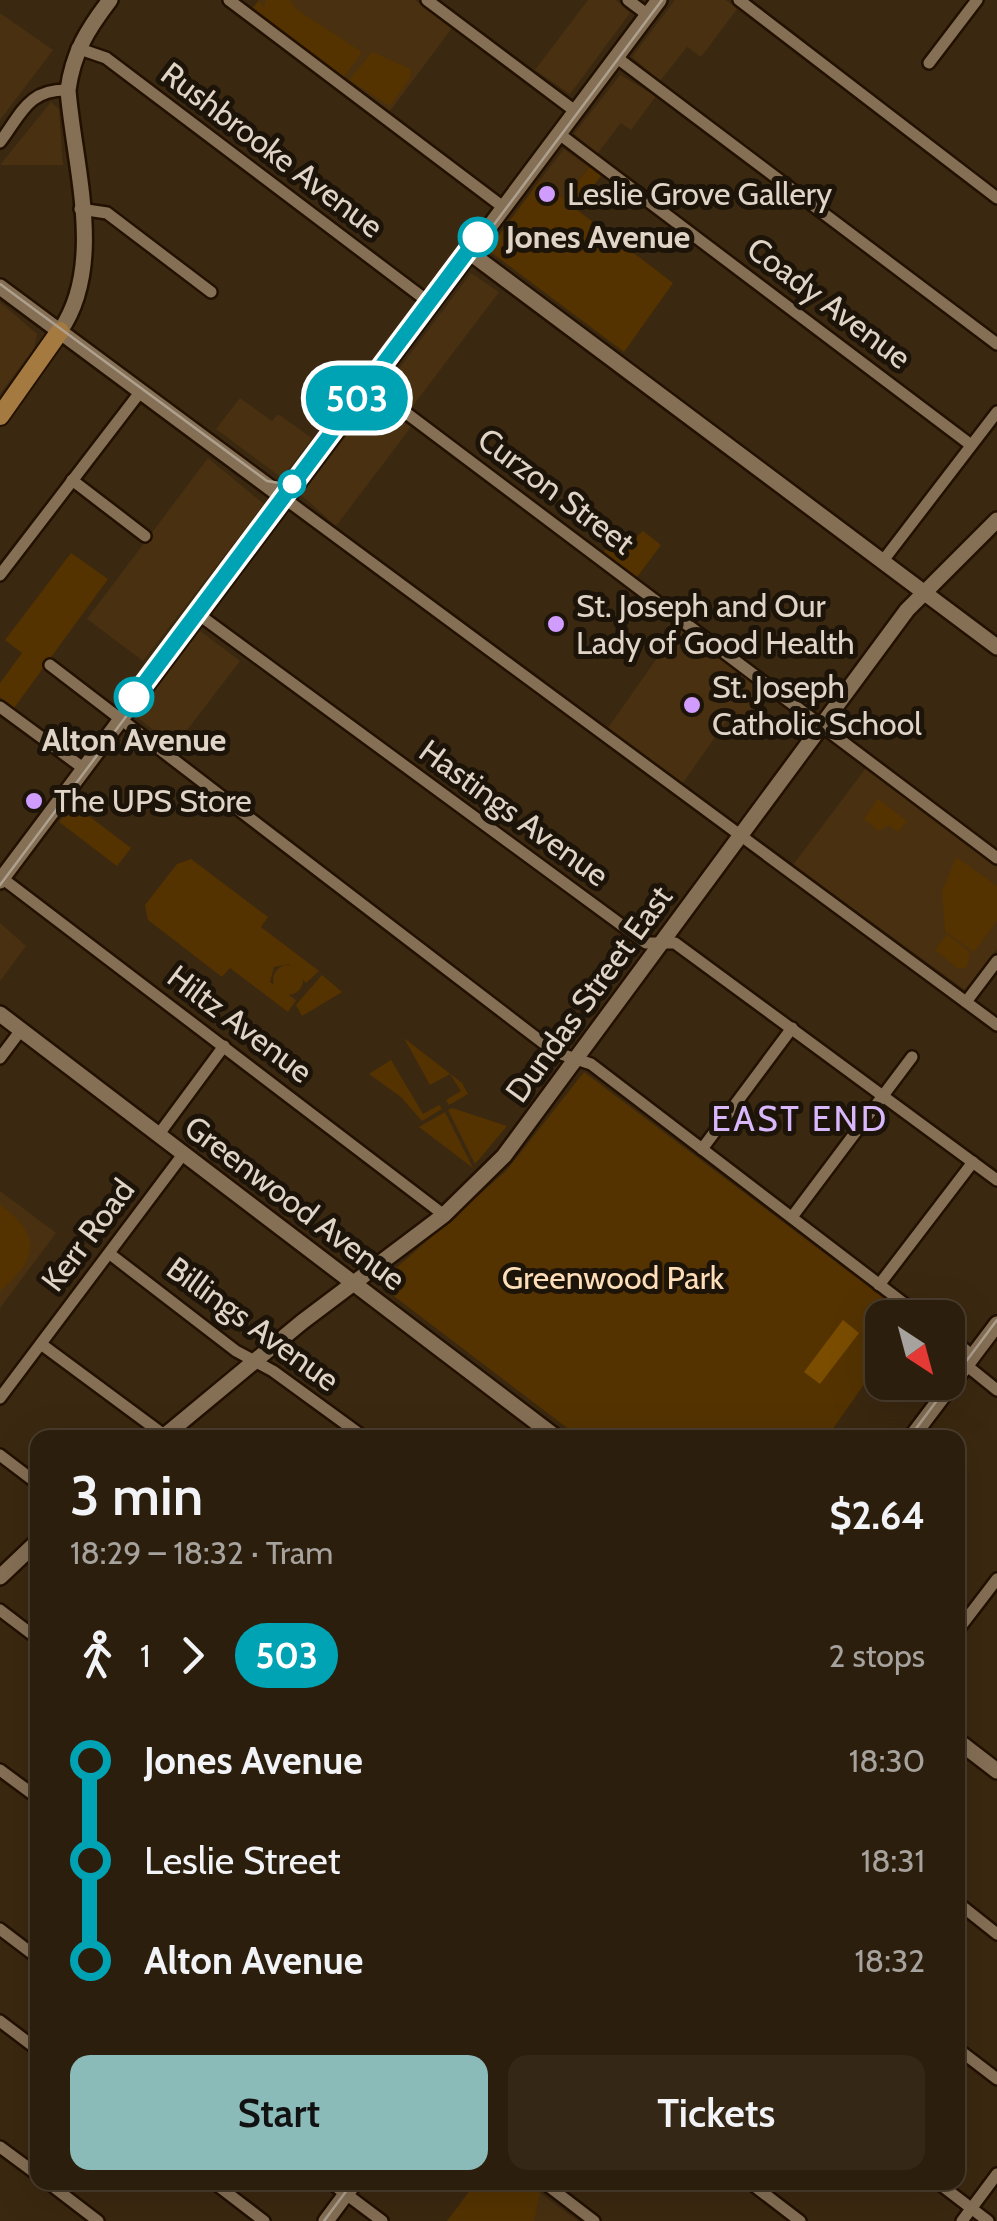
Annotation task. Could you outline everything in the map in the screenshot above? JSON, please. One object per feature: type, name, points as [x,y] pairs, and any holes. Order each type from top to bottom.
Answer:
[{"type":"main road","points":[[0,416],[60,332]]},
{"type":"street","points":[[60,332],[76,307],[84,273],[68,90],[77,48],[110,0]]},
{"type":"street","points":[[229,0],[503,207]]},
{"type":"street","points":[[427,0],[575,111]]},
{"type":"street","points":[[628,0],[648,15]]},
{"type":"street","points":[[1,879],[659,0]]},
{"type":"street","points":[[739,0],[997,198]]},
{"type":"street","points":[[929,63],[977,0]]},
{"type":"street","name":"Rushbrooke Avenue","points":[[77,48],[106,58],[430,303]]},
{"type":"street","points":[[616,57],[997,344]]},
{"type":"street","points":[[0,142],[33,97],[45,90],[68,90]]},
{"type":"street","name":"Coady Avenue","points":[[558,134],[972,445]]},
{"type":"street","points":[[80,209],[107,214],[211,292]]},
{"type":"street","points":[[469,252],[997,647]]},
{"type":"street","points":[[0,286],[997,1025]]},
{"type":"street","name":"Curzon Street","points":[[369,385],[997,858]]},
{"type":"street","points":[[0,575],[141,391]]},
{"type":"street","points":[[882,562],[997,412]]},
{"type":"street","points":[[72,480],[145,536]]},
{"type":"street","name":"Dundas Street East","points":[[173,1430],[256,1360],[444,1214],[504,1156],[820,726],[923,593],[997,520]]},
{"type":"street","name":"Hastings Avenue","points":[[198,614],[646,943],[676,943],[997,1180]]},
{"type":"street","points":[[50,665],[555,1052],[591,1064],[900,1300]]},
{"type":"street","points":[[0,707],[83,768]]},
{"type":"street","name":"Hiltz Avenue","points":[[1,879],[444,1214]]},
{"type":"street","points":[[966,1002],[997,962]]},
{"type":"street","name":"Greenwood Avenue","points":[[0,1014],[547,1430]]},
{"type":"street","points":[[702,1149],[792,1028]]},
{"type":"street","points":[[0,1058],[21,1030]]},
{"type":"street","points":[[158,1134],[224,1046]]},
{"type":"street","points":[[792,1217],[912,1058]]},
{"type":"street","name":"Kerr Road","points":[[0,1398],[184,1153]]},
{"type":"street","points":[[880,1285],[973,1162]]},
{"type":"street","name":"Billings Avenue","points":[[110,1254],[236,1350],[256,1360],[353,1430]]},
{"type":"street","points":[[917,1430],[997,1324]]},
{"type":"street","points":[[41,1344],[156,1430]]},
{"type":"street","points":[[965,1355],[997,1390]]},
{"type":"street","points":[[0,1455],[30,1478]]},
{"type":"street","points":[[0,1577],[30,1549]]},
{"type":"street","points":[[965,1621],[997,1578]]},
{"type":"street","points":[[0,1610],[30,1633]]},
{"type":"street","points":[[965,1746],[997,1771]]},
{"type":"street","points":[[0,1770],[30,1792]]},
{"type":"street","points":[[965,1909],[997,1934]]},
{"type":"street","points":[[0,1929],[30,1952]]},
{"type":"street","points":[[0,2021],[30,2044]]},
{"type":"street","points":[[965,2054],[997,2079]]},
{"type":"street","points":[[0,2147],[30,2169]]},
{"type":"street","points":[[962,2221],[997,2174]]},
{"type":"street","points":[[57,2190],[98,2221]]},
{"type":"street","points":[[223,2190],[264,2221]]},
{"type":"street","points":[[326,2221],[349,2190]]},
{"type":"street","points":[[352,2190],[382,2221]]},
{"type":"street","points":[[553,2190],[594,2221]]},
{"type":"street","points":[[760,2190],[800,2221]]},
{"type":"street","points":[[947,2190],[988,2221]]},
{"type":"street","points":[[777,2221],[786,2210]]},
{"type":"shaded area","points":[[259,0],[415,0],[452,28],[390,111],[253,8]]},
{"type":"shaded area","points":[[588,0],[616,0],[630,13],[570,94],[535,70]]},
{"type":"shaded area","points":[[675,0],[726,0],[737,9],[701,57],[687,47],[660,81],[632,57]]},
{"type":"shaded area","points":[[0,13],[53,50],[0,120]]},
{"type":"shaded area","points":[[620,75],[656,96],[631,130],[621,123],[597,154],[574,134]]},
{"type":"shaded area","points":[[51,102],[59,109],[63,165],[0,165]]},
{"type":"shaded area","points":[[564,149],[589,167],[565,199],[540,180]]},
{"type":"shaded area","points":[[471,273],[499,292],[412,407],[386,386]]},
{"type":"shaded area","points":[[0,302],[37,334],[34,348],[0,394]]},
{"type":"shaded area","points":[[240,398],[272,421],[278,414],[312,438],[282,478],[216,429]]},
{"type":"shaded area","points":[[372,402],[411,427],[336,526],[301,495]]},
{"type":"shaded area","points":[[208,458],[264,504],[143,661],[87,619]]},
{"type":"shaded area","name":"St. Joseph Catholic School","points":[[678,628],[769,696],[742,731],[727,720],[683,783],[608,728]]},
{"type":"shaded area","points":[[199,630],[240,661],[174,747],[136,716]]},
{"type":"shaded area","points":[[866,768],[997,867],[997,949],[965,990],[793,865]]},
{"type":"shaded area","points":[[0,923],[26,946],[0,981]]},
{"type":"shaded area","points":[[0,1191],[56,1233],[0,1308]]},
{"type":"shaded area","points":[[843,1320],[859,1333],[820,1384],[804,1372]]},
{"type":"shaded area","points":[[470,2190],[536,2190],[578,2221],[447,2221]]},
{"type":"green space","points":[[259,0],[264,8],[266,0],[290,0],[296,9],[362,52],[344,77],[253,8]]},
{"type":"green space","points":[[372,52],[411,69],[410,78],[390,106],[349,80]]},
{"type":"green space","points":[[589,167],[601,176],[576,209],[673,283],[624,352],[488,250],[540,180],[565,199]]},
{"type":"green space","points":[[643,531],[661,545],[637,577],[604,552],[612,536],[621,532],[635,538]]},
{"type":"green space","points":[[71,553],[108,579],[14,708],[0,697],[0,683],[22,653],[5,640]]},
{"type":"green space","points":[[878,799],[907,821],[898,832],[889,825],[879,831],[864,819]]},
{"type":"green space","points":[[73,804],[131,848],[117,866],[59,822]]},
{"type":"green space","points":[[956,857],[997,886],[997,921],[974,952],[945,931],[942,892]]},
{"type":"green space","points":[[191,859],[268,917],[261,927],[319,971],[306,983],[289,964],[274,967],[270,982],[296,1000],[288,1012],[230,968],[222,977],[148,920],[145,905],[177,864]]},
{"type":"green space","points":[[947,934],[970,952],[967,967],[959,969],[935,950]]},
{"type":"green space","points":[[288,965],[302,974],[303,980],[294,994],[288,995],[274,986],[273,980],[282,966]]},
{"type":"green space","points":[[322,975],[342,992],[302,1016],[296,1005]]},
{"type":"green space","points":[[404,1038],[462,1083],[468,1094],[449,1105],[446,1100],[461,1091],[450,1074],[430,1085]]},
{"type":"green space","points":[[391,1060],[423,1114],[439,1105],[442,1109],[422,1121],[401,1097],[369,1074]]},
{"type":"green space","name":"Greenwood Park","points":[[584,1072],[886,1300],[865,1300],[865,1383],[832,1430],[570,1430],[378,1284],[506,1171]]},
{"type":"green space","points":[[448,1110],[507,1126],[475,1164]]},
{"type":"green space","points":[[445,1112],[473,1168],[419,1127]]},
{"type":"green space","points":[[0,1204],[22,1226],[30,1246],[22,1267],[0,1291]]},
{"type":"green space","points":[[471,2190],[540,2192],[534,2221],[447,2221]]},
{"type":"tram line","points":[[0,885],[662,0]]},
{"type":"tram line","name":"503","points":[[134,697],[478,237]]},
{"type":"tram line","points":[[0,284],[267,481],[286,484],[302,472]]},
{"type":"tram line","points":[[915,1430],[997,1320]]},
{"type":"tram line","points":[[324,2221],[347,2190]]},
{"type":"place","name":"Leslie Grove Gallery","points":[[547,194]]},
{"type":"place","name":"Jones Avenue","points":[[478,237]]},
{"type":"place","name":"St. Joseph and Our Lady of Good Health","points":[[556,624]]},
{"type":"place","name":"Alton Avenue","points":[[134,697]]},
{"type":"place","name":"St. Joseph Catholic School","points":[[692,705]]},
{"type":"place","name":"The UPS Store","points":[[34,801]]},
{"type":"district","name":"EAST END","points":[[800,1119]]}]
